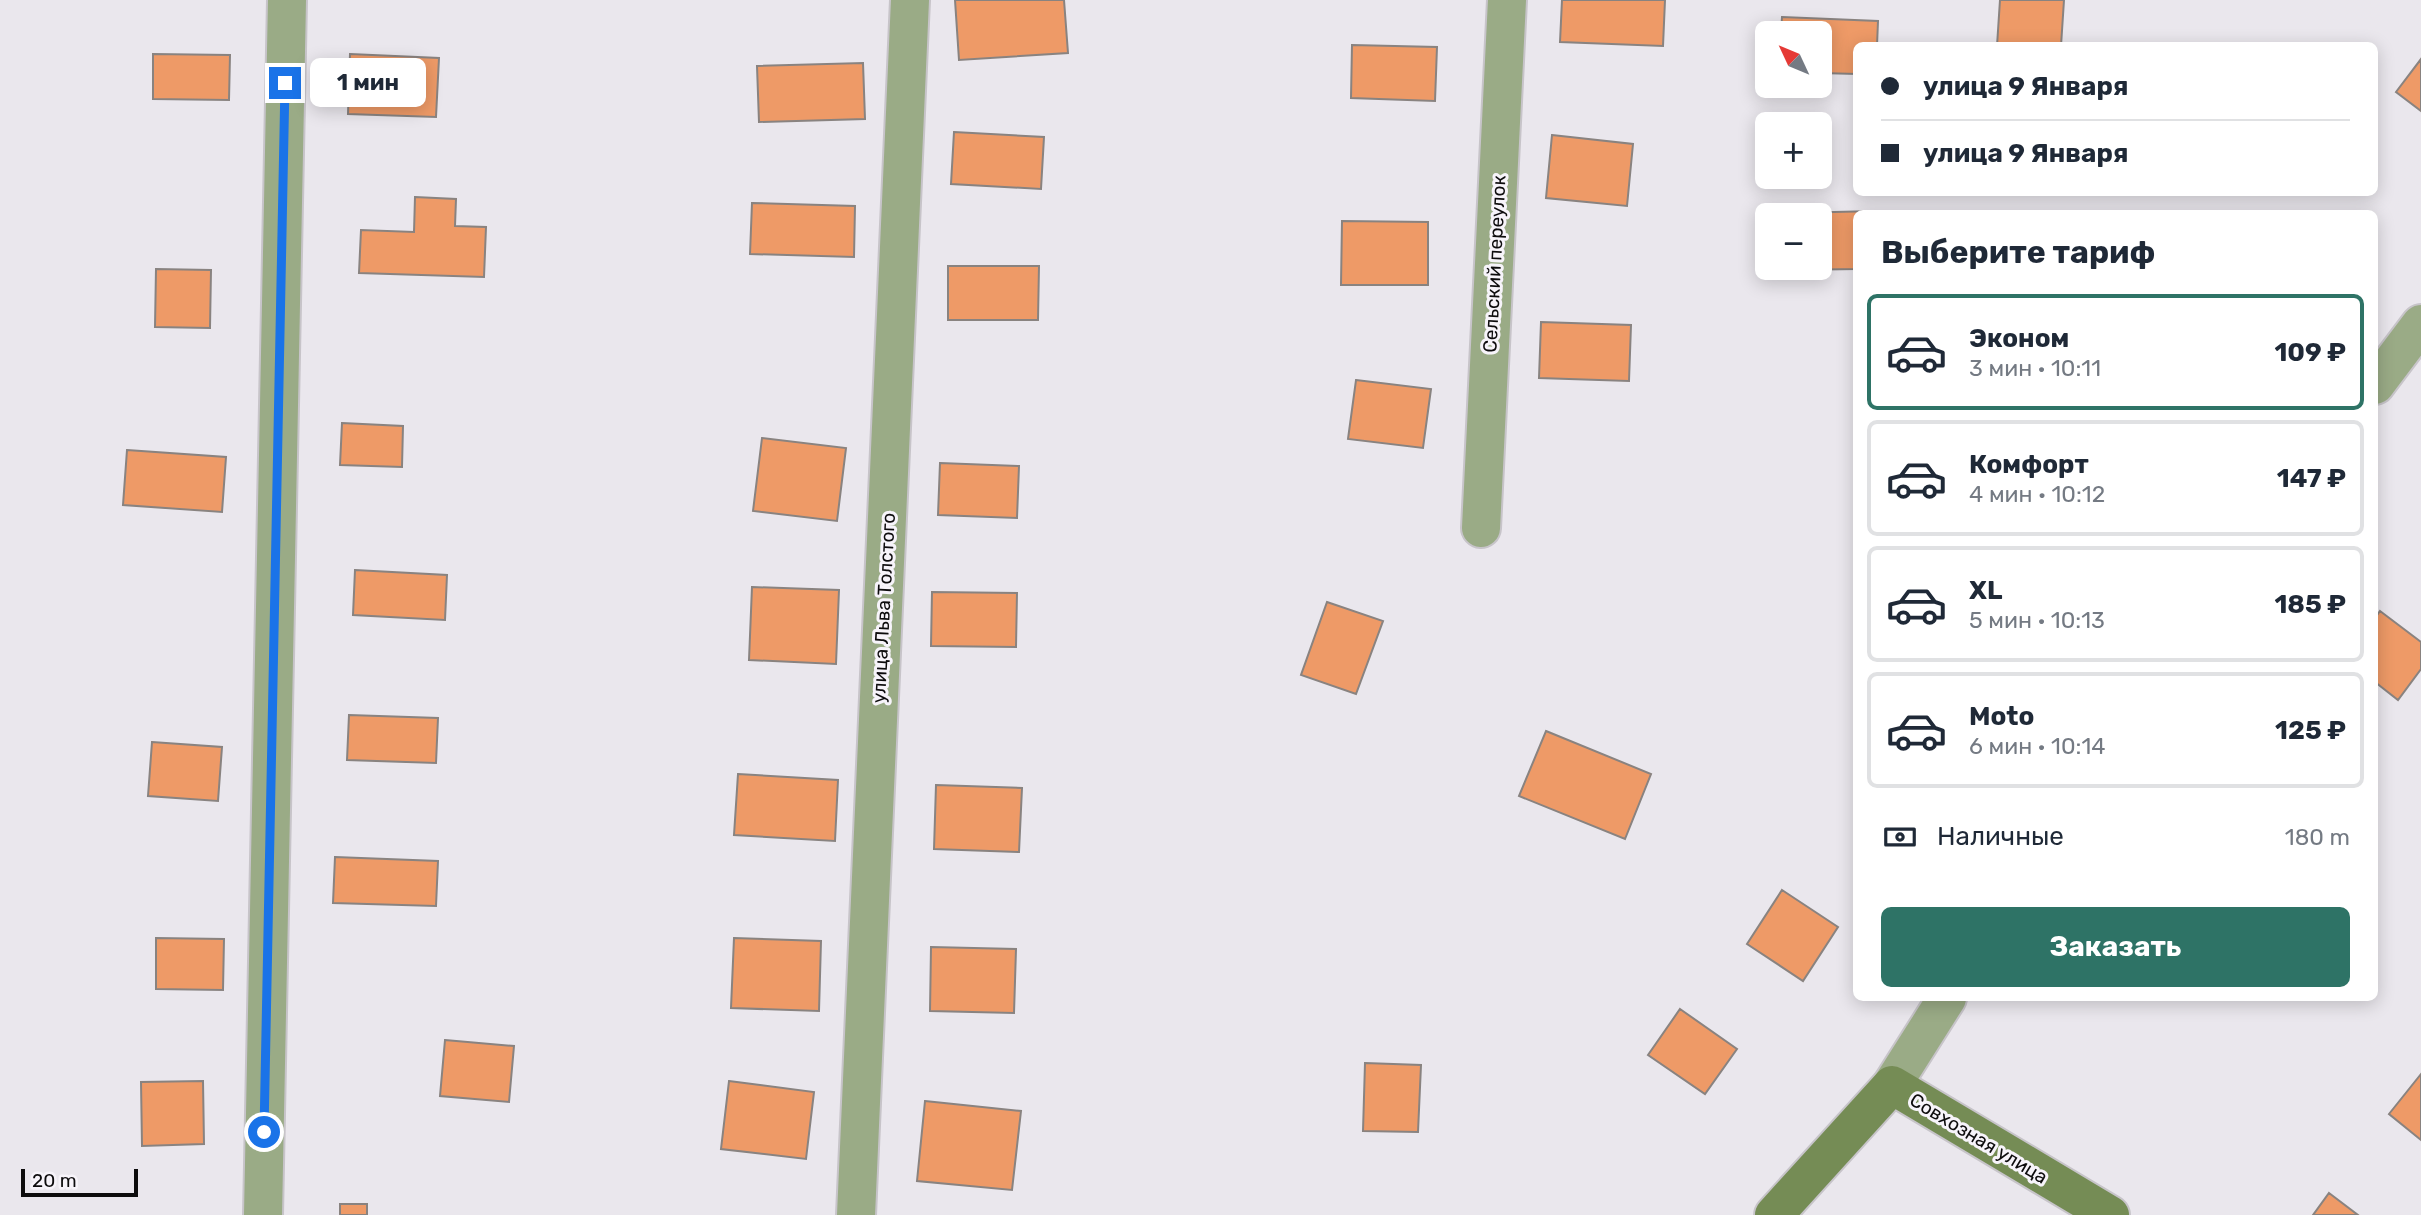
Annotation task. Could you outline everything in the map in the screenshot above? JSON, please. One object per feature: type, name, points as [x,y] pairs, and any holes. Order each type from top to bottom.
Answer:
[{"type":"main road","name":"Совхозная улица","points":[[1774,1215],[1892,1085],[2109,1215]]},
{"type":"street","points":[[263,1215],[287,0]]},
{"type":"street","name":"улица Льва Толстого","points":[[856,1215],[910,0]]},
{"type":"street","name":"Сельский переулок","points":[[1481,528],[1507,0]]},
{"type":"street","points":[[2378,381],[2421,324]]},
{"type":"street","points":[[1892,1085],[1945,1001]]},
{"type":"building","points":[[955,0],[1064,0],[1068,53],[959,60]]},
{"type":"building","points":[[1562,0],[1665,0],[1663,46],[1560,42]]},
{"type":"building","points":[[2000,0],[2064,0],[2061,42],[1997,42]]},
{"type":"building","points":[[1782,17],[1878,21],[1877,42],[1853,42],[1853,74],[1832,73],[1832,21],[1782,21]]},
{"type":"building","points":[[1352,45],[1437,47],[1435,101],[1351,98]]},
{"type":"building","points":[[153,54],[230,55],[229,100],[153,99]]},
{"type":"building","points":[[350,54],[439,58],[436,117],[348,114]]},
{"type":"building","points":[[2421,59],[2421,111],[2396,92]]},
{"type":"building","points":[[863,63],[865,119],[759,122],[757,66]]},
{"type":"building","points":[[954,132],[1044,137],[1041,189],[951,184]]},
{"type":"building","points":[[1552,135],[1633,144],[1627,206],[1546,198]]},
{"type":"building","points":[[415,197],[456,199],[455,226],[486,227],[484,277],[359,273],[361,230],[414,232]]},
{"type":"building","points":[[752,203],[855,206],[854,257],[750,254]]},
{"type":"building","points":[[1832,212],[1853,212],[1853,269],[1832,269]]},
{"type":"building","points":[[1342,221],[1428,222],[1428,285],[1341,285]]},
{"type":"building","points":[[948,266],[1039,266],[1038,320],[948,320]]},
{"type":"building","points":[[156,269],[211,270],[210,328],[155,327]]},
{"type":"building","points":[[1541,322],[1631,325],[1629,381],[1539,378]]},
{"type":"building","points":[[1356,380],[1431,389],[1423,448],[1348,439]]},
{"type":"building","points":[[342,423],[403,426],[402,467],[340,465]]},
{"type":"building","points":[[762,438],[846,448],[837,521],[753,511]]},
{"type":"building","points":[[127,450],[226,457],[222,512],[123,505]]},
{"type":"building","points":[[940,463],[1019,466],[1017,518],[938,515]]},
{"type":"building","points":[[355,570],[447,575],[445,620],[353,615]]},
{"type":"building","points":[[752,587],[839,590],[836,664],[749,660]]},
{"type":"building","points":[[932,592],[1017,593],[1016,647],[931,646]]},
{"type":"building","points":[[1327,602],[1383,621],[1356,694],[1301,675]]},
{"type":"building","points":[[2380,611],[2421,642],[2421,669],[2398,700],[2378,684]]},
{"type":"building","points":[[349,715],[438,718],[436,763],[347,760]]},
{"type":"building","points":[[1546,731],[1651,774],[1625,839],[1519,796]]},
{"type":"building","points":[[152,742],[222,747],[218,801],[148,796]]},
{"type":"building","points":[[738,774],[838,780],[835,841],[734,835]]},
{"type":"building","points":[[936,785],[1022,788],[1019,852],[934,849]]},
{"type":"building","points":[[335,857],[438,861],[436,906],[333,903]]},
{"type":"building","points":[[1782,890],[1838,927],[1803,981],[1747,944]]},
{"type":"building","points":[[156,938],[224,939],[223,990],[156,989]]},
{"type":"building","points":[[734,938],[821,941],[819,1011],[731,1008]]},
{"type":"building","points":[[931,947],[1016,949],[1014,1013],[930,1011]]},
{"type":"building","points":[[1680,1009],[1737,1049],[1705,1094],[1648,1055]]},
{"type":"building","points":[[445,1040],[514,1046],[509,1102],[440,1096]]},
{"type":"building","points":[[1365,1063],[1421,1065],[1418,1132],[1363,1131]]},
{"type":"building","points":[[2421,1074],[2421,1140],[2389,1114]]},
{"type":"building","points":[[203,1081],[204,1144],[142,1146],[141,1082]]},
{"type":"building","points":[[729,1081],[814,1092],[806,1159],[721,1149]]},
{"type":"building","points":[[925,1101],[1021,1111],[1012,1190],[917,1181]]},
{"type":"building","points":[[2329,1193],[2358,1215],[2313,1215]]},
{"type":"building","points":[[340,1204],[367,1204],[367,1215],[340,1215]]},
{"type":"route","points":[[264,1132],[285,83]]}]
